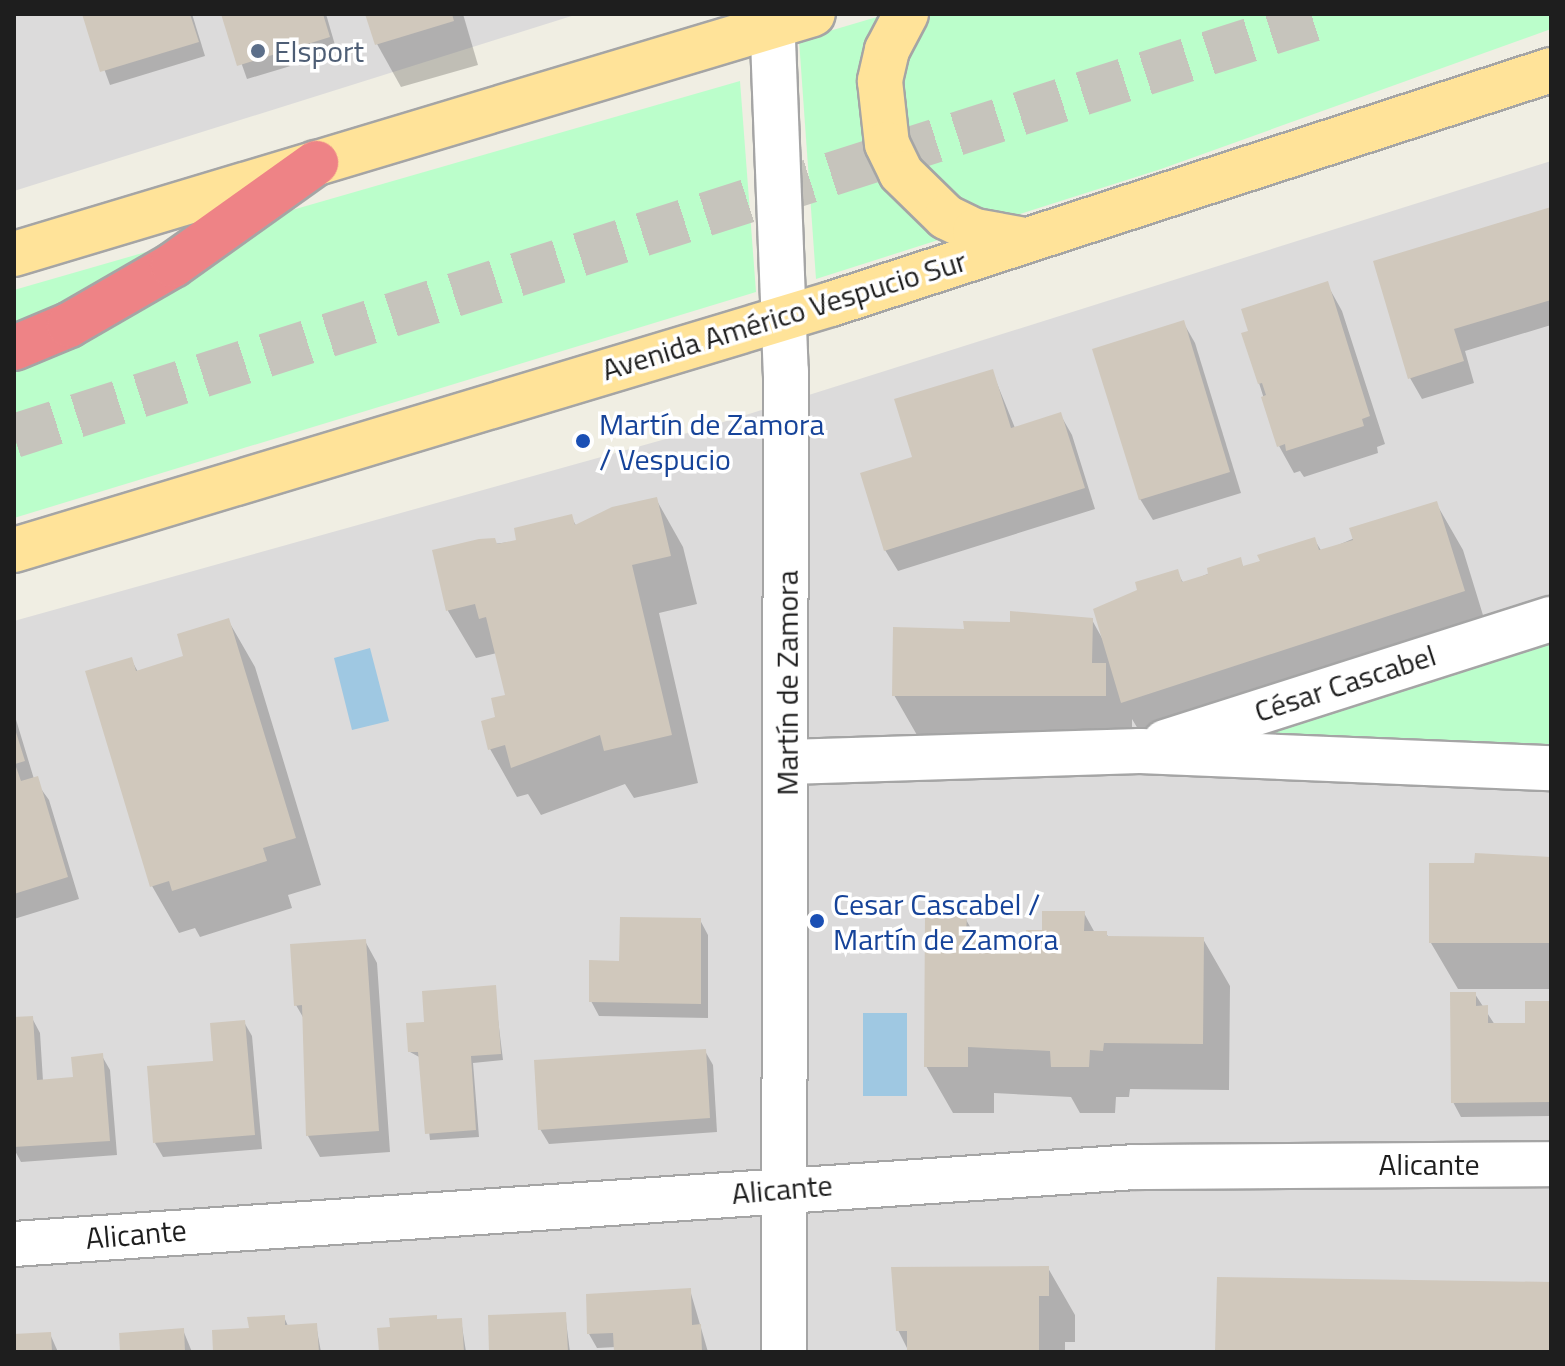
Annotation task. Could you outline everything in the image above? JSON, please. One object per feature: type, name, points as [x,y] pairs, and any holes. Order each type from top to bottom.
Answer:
[{"type":"highway","points":[[14,348],[69,325],[173,265],[316,163]]},
{"type":"main road","points":[[906,14],[887,50],[880,81],[887,144],[901,173],[946,217],[975,231],[1021,239]]},
{"type":"main road","points":[[14,254],[786,18]]},
{"type":"main road","name":"Avenida Américo Vespucio Sur","points":[[14,550],[784,317],[1551,70]]},
{"type":"street","name":"Martín de Zamora","points":[[784,1352],[788,762],[784,317],[786,18]]},
{"type":"street","name":"César Cascabel","points":[[1140,751],[1551,619]]},
{"type":"street","name":"César Cascabel","points":[[788,762],[1140,751],[1551,768]]},
{"type":"street","name":"Alicante","points":[[14,1244],[784,1188],[1253,1163],[1551,1164]]},
{"type":"shaded area","points":[[14,14],[578,14],[14,191]]},
{"type":"shaded area","points":[[1551,161],[1551,1352],[14,1352],[14,621],[698,430]]},
{"type":"green space","points":[[887,14],[1551,14],[1551,29],[1161,169],[816,279],[799,40]]},
{"type":"green space","points":[[740,81],[756,292],[14,518],[14,290]]},
{"type":"green space","points":[[1551,639],[1551,744],[1255,738]]},
{"type":"water","points":[[370,648],[389,721],[352,730],[334,658]]},
{"type":"water","points":[[863,1013],[907,1013],[907,1096],[863,1096]]},
{"type":"building","points":[[82,14],[190,14],[199,42],[100,72]]},
{"type":"building","name":"Elsport","points":[[221,14],[323,14],[330,37],[237,66]]},
{"type":"building","points":[[365,14],[452,14],[454,21],[375,45]]},
{"type":"building","points":[[1551,207],[1551,300],[1454,329],[1464,361],[1408,379],[1373,261]]},
{"type":"building","points":[[1328,281],[1370,416],[1362,419],[1364,426],[1286,451],[1285,444],[1277,447],[1261,397],[1266,395],[1262,383],[1258,384],[1241,333],[1248,331],[1241,309]]},
{"type":"building","points":[[1184,320],[1230,472],[1139,500],[1092,349]]},
{"type":"building","points":[[993,369],[1011,428],[1061,412],[1085,488],[884,551],[860,473],[912,457],[894,399]]},
{"type":"building","points":[[657,497],[671,556],[632,565],[672,735],[604,751],[600,735],[511,768],[505,745],[488,750],[481,721],[495,717],[491,698],[505,695],[486,617],[479,619],[475,604],[446,611],[432,550],[479,539],[495,538],[497,544],[516,540],[514,528],[572,514],[575,525],[612,507]]},
{"type":"building","points":[[1437,501],[1465,591],[1121,703],[1093,609],[1137,590],[1135,582],[1178,569],[1182,582],[1208,574],[1207,568],[1241,557],[1243,566],[1260,561],[1257,555],[1315,537],[1319,550],[1353,540],[1349,528]]},
{"type":"building","points":[[1010,611],[1093,618],[1092,663],[1106,663],[1106,696],[892,696],[893,627],[964,629],[963,621],[1010,622]]},
{"type":"building","points":[[229,618],[296,838],[263,848],[267,861],[172,891],[169,881],[150,887],[85,671],[132,657],[136,671],[183,656],[177,634]]},
{"type":"building","points":[[15,729],[25,761],[15,764],[21,781],[38,776],[68,877],[14,894]]},
{"type":"building","points":[[1475,853],[1551,857],[1551,943],[1429,943],[1429,863],[1474,863]]},
{"type":"building","points":[[1042,911],[1085,911],[1084,931],[1107,931],[1107,936],[1204,937],[1203,1044],[1104,1043],[1103,1051],[1090,1050],[1089,1067],[1051,1067],[1050,1051],[968,1047],[968,1067],[924,1067],[925,915],[967,916],[966,934],[1026,935],[1026,930],[1042,930]]},
{"type":"building","points":[[620,917],[701,918],[701,1004],[589,1002],[589,960],[619,961]]},
{"type":"building","points":[[366,939],[379,1131],[306,1136],[302,1005],[294,1006],[290,944]]},
{"type":"building","points":[[496,985],[501,1054],[471,1056],[476,1130],[425,1134],[418,1052],[408,1052],[406,1023],[424,1022],[422,991]]},
{"type":"building","points":[[1450,992],[1476,992],[1476,1006],[1488,1005],[1488,1023],[1525,1023],[1525,1001],[1551,1001],[1551,1102],[1451,1103]]},
{"type":"building","points":[[33,1016],[37,1080],[73,1077],[71,1057],[103,1053],[110,1141],[14,1147],[14,1017]]},
{"type":"building","points":[[245,1020],[255,1135],[153,1143],[147,1066],[213,1061],[210,1023]]},
{"type":"building","points":[[706,1049],[710,1118],[538,1130],[534,1060]]},
{"type":"building","points":[[1049,1266],[1049,1296],[1039,1296],[1039,1352],[907,1352],[907,1331],[896,1331],[891,1267]]},
{"type":"building","points":[[1217,1277],[1551,1282],[1551,1352],[1215,1352]]},
{"type":"building","points":[[691,1288],[692,1325],[701,1324],[702,1352],[614,1352],[613,1333],[587,1334],[586,1294]]},
{"type":"building","points":[[566,1312],[568,1352],[489,1352],[488,1315]]},
{"type":"building","points":[[285,1315],[285,1325],[317,1323],[319,1352],[213,1352],[212,1330],[249,1328],[247,1317]]},
{"type":"building","points":[[437,1315],[437,1319],[462,1318],[464,1352],[379,1352],[377,1328],[390,1327],[389,1318]]},
{"type":"building","points":[[184,1328],[185,1352],[120,1352],[119,1333]]},
{"type":"building","points":[[51,1332],[52,1352],[14,1352],[14,1334]]},
{"type":"tunnel","points":[[14,436],[1331,14]]},
{"type":"place","name":"Elsport","points":[[258,51]]},
{"type":"place","name":"Martín de Zamora / Vespucio","points":[[583,441]]},
{"type":"place","name":"Cesar Cascabel / Martín de Zamora","points":[[817,921]]}]
